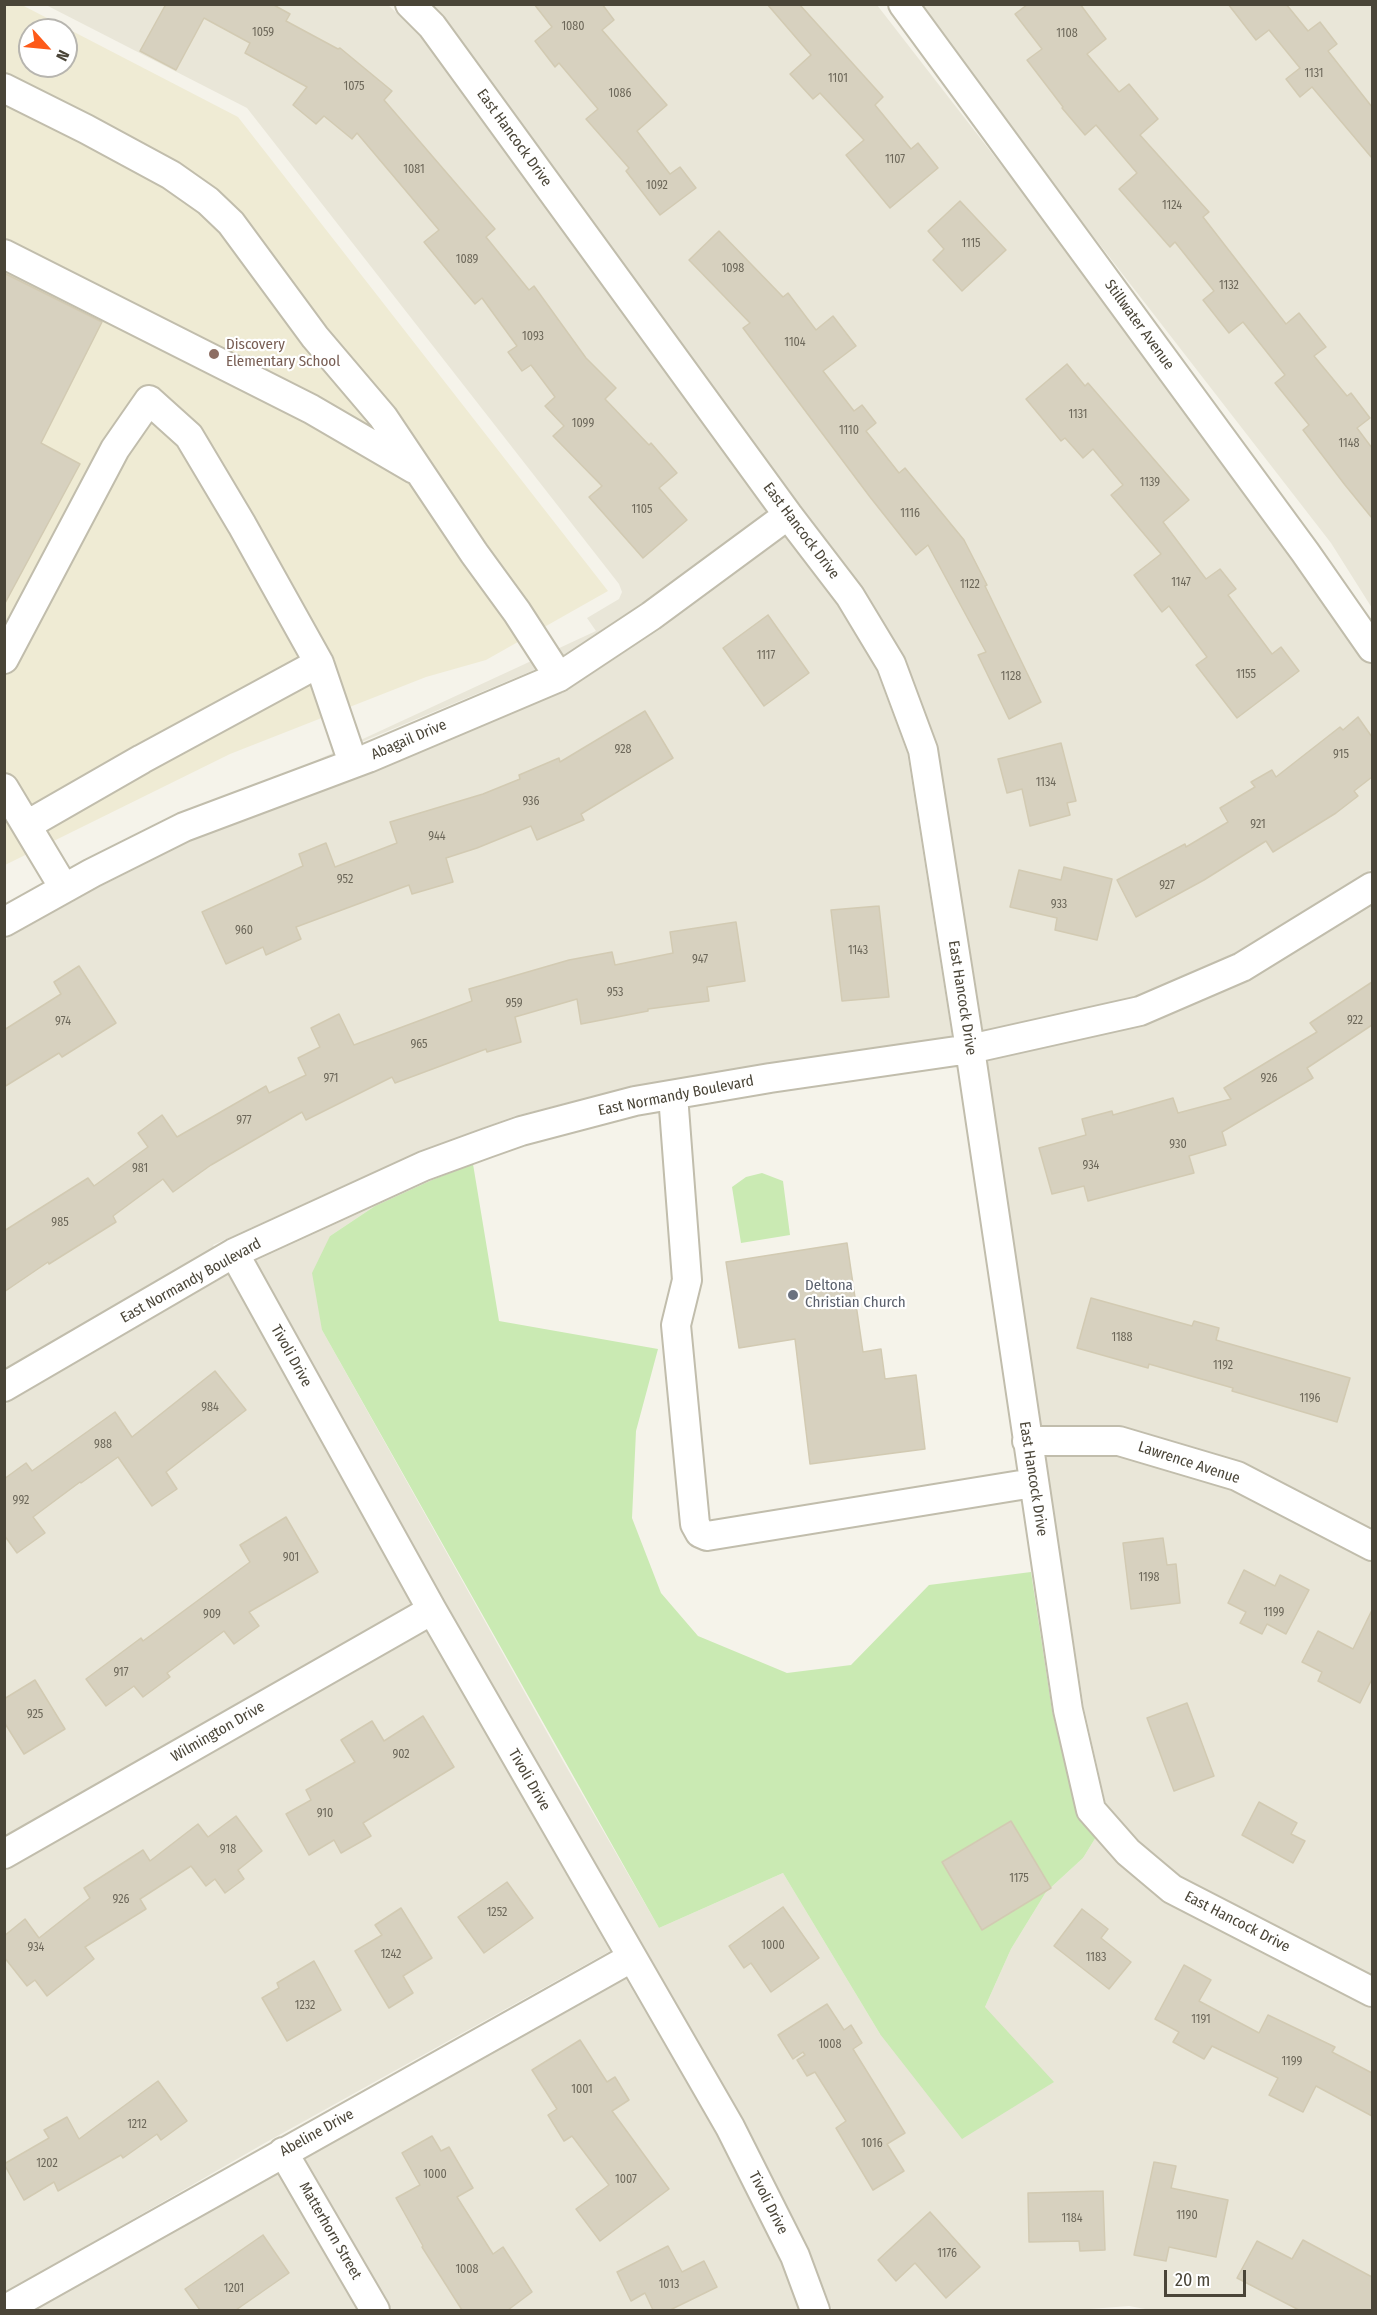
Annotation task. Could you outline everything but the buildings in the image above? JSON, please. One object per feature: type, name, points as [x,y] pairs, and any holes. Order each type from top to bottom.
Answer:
[{"type":"street","name":"East Hancock Drive","points":[[410,4],[432,26],[788,515],[850,596],[891,664],[922,750],[970,1049],[1068,1710],[1091,1810],[1128,1852],[1172,1889],[1372,1992]]},
{"type":"street","name":"Stillwater Avenue","points":[[903,4],[1291,533],[1372,648]]},
{"type":"street","points":[[4,88],[171,175],[208,201],[231,223],[315,337],[383,417],[560,677]]},
{"type":"street","points":[[4,254],[311,409],[418,471]]},
{"type":"street","points":[[4,659],[115,449],[149,400],[189,436],[242,525],[319,663],[353,763]]},
{"type":"street","name":"Abagail Drive","points":[[4,922],[64,888],[184,827],[353,763],[560,677],[651,616],[788,515]]},
{"type":"street","points":[[27,825],[142,759],[319,663]]},
{"type":"street","points":[[4,788],[64,888]]},
{"type":"street","name":"East Normandy Boulevard","points":[[4,1387],[234,1253],[424,1167],[496,1140],[521,1131],[635,1101],[770,1078],[970,1049],[1140,1011],[1242,967],[1372,887]]},
{"type":"street","points":[[673,1095],[687,1280],[676,1325],[695,1524],[700,1533],[707,1536],[1034,1483]]},
{"type":"street","name":"Tivoli Drive","points":[[234,1253],[432,1610],[730,2127],[795,2256],[815,2310]]},
{"type":"street","name":"Lawrence Avenue","points":[[1027,1441],[1119,1441],[1237,1476],[1372,1546]]},
{"type":"street","name":"Wilmington Drive","points":[[4,1854],[432,1610]]},
{"type":"street","name":"Abeline Drive","points":[[4,2310],[631,1958]]},
{"type":"street","name":"Matterhorn Street","points":[[284,2152],[375,2310]]},
{"type":"shaded area","name":"Discovery Elementary School","points":[[20,4],[47,18],[18,18],[18,78],[78,78],[78,34],[238,117],[608,591],[486,660],[426,677],[230,754],[5,865],[4,5]]},
{"type":"shaded area","points":[[46,5],[388,5],[420,34],[768,511],[641,604],[551,663],[311,763],[596,631],[587,618],[619,599],[622,592],[619,584],[247,108],[78,21],[78,18],[71,18]]},
{"type":"shaded area","points":[[430,5],[877,5],[1306,558],[1372,661],[1372,869],[1233,954],[1134,997],[983,1031],[938,749],[904,658],[863,588],[801,507],[445,18]]},
{"type":"shaded area","points":[[914,5],[1372,5],[1372,608],[1331,543]]},
{"type":"shaded area","points":[[786,536],[837,602],[876,669],[907,752],[952,1037],[766,1064],[630,1087],[515,1116],[416,1153],[213,1245],[214,1247],[5,1369],[4,940],[101,886],[192,840],[376,771],[569,689],[662,628]]},
{"type":"shaded area","points":[[1372,906],[1372,1530],[1244,1464],[1123,1428],[1041,1426],[987,1061],[1146,1025],[1249,980]]},
{"type":"shaded area","points":[[375,1206],[330,1236],[322,1330],[659,1928],[783,1873],[880,2034],[985,2007],[1011,1949],[1046,1892],[1083,1858],[1096,1837],[1116,1861],[1166,1901],[1372,2007],[1372,2310],[1151,2310],[1129,2306],[1077,2310],[832,2310],[809,2251],[744,2122],[446,1604],[255,1261]]},
{"type":"shaded area","points":[[229,1274],[412,1604],[5,1836],[4,1405]]},
{"type":"shaded area","points":[[1045,1456],[1118,1456],[1232,1490],[1372,1562],[1372,1976],[1181,1877],[1139,1843],[1106,1805],[1084,1708]]},
{"type":"shaded area","points":[[427,1631],[610,1951],[263,2144],[5,2293],[4,1871]]},
{"type":"shaded area","points":[[626,1979],[716,2133],[781,2260],[799,2310],[392,2310],[304,2158]]},
{"type":"shaded area","points":[[278,2172],[359,2310],[35,2310],[114,2265]]},
{"type":"green space","points":[[473,1164],[499,1321],[658,1349],[636,1431],[632,1518],[661,1593],[698,1636],[787,1673],[851,1665],[929,1585],[1031,1572],[1052,1710],[1076,1812],[1096,1837],[1083,1858],[1046,1892],[1011,1949],[985,2007],[1054,2082],[962,2139],[880,2034],[783,1873],[659,1928],[322,1330],[312,1273],[330,1236],[375,1206]]},
{"type":"green space","points":[[762,1173],[783,1181],[790,1235],[741,1243],[732,1187],[746,1177]]},
{"type":"place","name":"Discovery Elementary School","points":[[214,354]]},
{"type":"place","name":"Deltona Christian Church","points":[[793,1295]]}]
